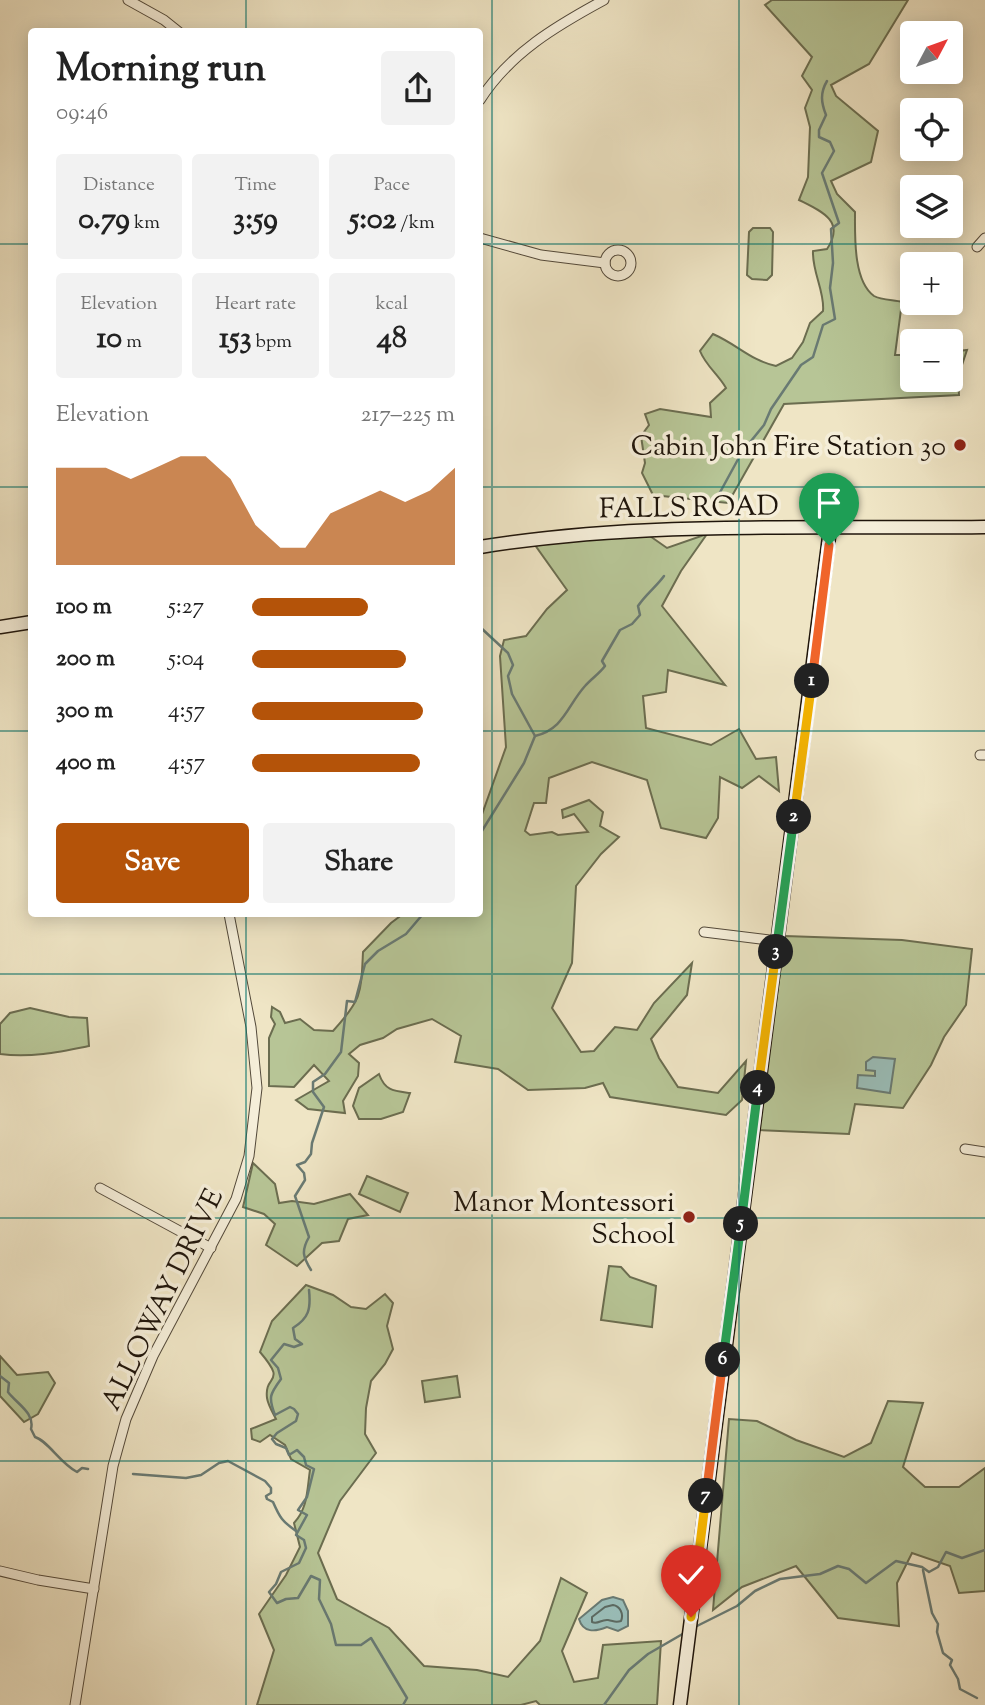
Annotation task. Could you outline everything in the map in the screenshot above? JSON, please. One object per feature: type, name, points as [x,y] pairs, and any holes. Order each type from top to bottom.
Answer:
[{"type":"street","points":[[483,96],[495,78],[522,52],[545,34],[604,0]]},
{"type":"street","points":[[132,1],[174,28]]},
{"type":"street","points":[[976,247],[985,237]]},
{"type":"street","points":[[483,239],[541,255],[605,262]]},
{"type":"street","name":"FALLS ROAD","points":[[483,546],[543,536],[605,531],[985,527]]},
{"type":"street","points":[[680,1705],[830,529]]},
{"type":"street","points":[[0,627],[28,623]]},
{"type":"street","name":"ALLOWAY DRIVE","points":[[75,1705],[113,1466],[126,1419],[153,1356],[236,1199],[249,1156],[257,1088],[251,1027],[230,917]]},
{"type":"street","points":[[704,932],[777,941]]},
{"type":"street","points":[[965,1149],[985,1152]]},
{"type":"street","points":[[100,1188],[211,1248]]},
{"type":"street","points":[[0,1571],[94,1589]]},
{"type":"green space","points":[[772,0],[908,0],[869,64],[831,85],[836,96],[878,131],[871,162],[831,181],[837,194],[855,212],[857,257],[867,289],[874,296],[900,302],[895,355],[900,355],[900,392],[959,392],[959,395],[784,404],[728,503],[653,495],[642,473],[645,463],[641,436],[649,425],[645,414],[660,409],[711,417],[710,403],[726,388],[700,351],[713,334],[759,360],[776,366],[792,358],[803,342],[810,323],[823,311],[813,251],[827,249],[834,231],[823,213],[799,200],[808,177],[810,127],[805,108],[812,90],[802,76],[812,57],[765,5]]},
{"type":"green space","points":[[753,228],[770,228],[773,232],[772,275],[767,280],[752,279],[747,275],[749,232]]},
{"type":"green space","points":[[647,534],[667,548],[707,534],[681,571],[662,606],[725,685],[668,670],[666,692],[643,696],[646,728],[711,745],[739,729],[756,759],[776,757],[779,791],[759,776],[742,788],[720,777],[718,818],[706,838],[661,828],[647,780],[592,762],[549,778],[546,803],[534,803],[525,831],[530,835],[588,832],[574,814],[563,818],[562,810],[589,800],[603,812],[600,826],[619,837],[601,854],[576,886],[572,963],[552,1008],[581,1052],[594,1051],[615,1027],[637,1030],[654,1003],[692,963],[687,995],[651,1039],[659,1058],[678,1087],[718,1093],[746,1061],[742,1100],[726,1115],[610,1097],[603,1083],[585,1088],[528,1090],[498,1069],[455,1062],[461,1036],[432,1019],[397,1029],[383,1038],[360,1045],[349,1054],[359,1063],[358,1076],[343,1101],[345,1113],[308,1109],[296,1100],[329,1081],[314,1065],[294,1087],[269,1086],[269,1038],[275,1024],[271,1017],[272,1007],[280,1012],[285,1023],[300,1019],[314,1030],[333,1031],[355,1003],[362,978],[363,952],[391,923],[399,917],[483,917],[483,812],[506,747],[500,656],[504,640],[526,636],[547,609],[567,590],[535,545]]},
{"type":"green space","points":[[785,936],[902,940],[972,949],[966,1005],[903,1108],[855,1104],[849,1134],[758,1130]]},
{"type":"green space","points":[[30,1008],[69,1017],[87,1018],[89,1046],[34,1055],[0,1054],[0,1024],[10,1013]]},
{"type":"green space","points":[[379,1074],[384,1084],[391,1089],[410,1093],[403,1112],[381,1119],[359,1119],[353,1106],[359,1088]]},
{"type":"green space","points":[[253,1163],[275,1184],[279,1203],[292,1201],[314,1204],[350,1194],[368,1215],[348,1219],[339,1241],[322,1243],[297,1266],[266,1245],[275,1224],[264,1214],[243,1207]]},
{"type":"green space","points":[[367,1176],[408,1193],[400,1212],[359,1194]]},
{"type":"green space","points":[[609,1266],[621,1267],[630,1277],[656,1286],[652,1327],[601,1320]]},
{"type":"green space","points":[[306,1285],[333,1295],[351,1307],[366,1309],[385,1294],[393,1303],[387,1326],[393,1349],[371,1381],[366,1408],[365,1434],[376,1453],[340,1501],[318,1553],[337,1599],[389,1628],[424,1666],[477,1670],[508,1677],[540,1641],[561,1578],[587,1593],[562,1651],[574,1682],[598,1678],[603,1645],[661,1641],[657,1705],[540,1705],[536,1701],[521,1705],[257,1705],[274,1650],[259,1614],[286,1575],[300,1547],[294,1523],[304,1505],[310,1470],[291,1459],[285,1445],[270,1435],[260,1442],[252,1439],[251,1429],[276,1419],[267,1398],[267,1390],[274,1374],[260,1352],[272,1321]]},
{"type":"green space","points":[[0,1356],[17,1375],[48,1372],[55,1383],[38,1414],[24,1422],[0,1396]]},
{"type":"green space","points":[[457,1376],[460,1397],[425,1402],[422,1381]]},
{"type":"green space","points":[[888,1401],[923,1403],[903,1467],[925,1487],[959,1487],[985,1468],[985,1591],[959,1593],[950,1566],[912,1553],[897,1583],[899,1626],[838,1618],[796,1566],[742,1587],[713,1610],[729,1419],[757,1421],[796,1440],[844,1457],[871,1443]]},
{"type":"water","points":[[873,1057],[895,1059],[890,1093],[857,1088],[858,1075],[875,1076],[875,1071],[866,1070],[866,1062]]},
{"type":"water","points":[[613,1597],[623,1600],[628,1611],[628,1626],[618,1631],[607,1627],[594,1630],[583,1627],[579,1619],[602,1600]]},
{"type":"waterway","points":[[712,507],[742,452],[764,425],[771,409],[801,365],[813,357],[823,325],[835,319],[830,288],[833,263],[831,229],[839,223],[822,173],[834,151],[830,142],[819,137],[819,130],[826,115],[822,98],[827,81]]},
{"type":"waterway","points":[[535,736],[553,728],[585,686],[605,666],[602,661],[620,630],[632,624],[640,615],[638,606],[664,576]]},
{"type":"waterway","points":[[483,630],[508,653],[513,665],[508,676],[512,694],[535,736],[524,763],[483,829]]},
{"type":"waterway","points":[[311,1270],[304,1254],[309,1237],[295,1196],[305,1180],[304,1173],[297,1165],[305,1162],[311,1154],[324,1107],[313,1092],[313,1082],[325,1074],[341,1052],[347,1001],[355,1002],[365,964],[378,951],[406,934],[420,917]]},
{"type":"waterway","points":[[309,1290],[308,1312],[303,1321],[293,1328],[295,1339],[302,1344],[294,1347],[284,1344],[271,1360],[278,1368],[281,1379],[271,1396],[275,1415],[290,1407],[298,1414],[296,1421],[272,1439],[286,1448],[289,1455],[297,1450],[304,1457],[306,1465],[314,1469],[307,1497],[298,1510],[307,1515],[296,1535],[304,1540],[306,1548],[299,1563],[281,1572],[269,1592],[277,1603],[298,1598],[311,1576],[320,1580],[319,1599],[331,1624],[336,1645],[361,1645],[371,1638],[407,1698],[403,1705]]},
{"type":"waterway","points":[[0,1376],[9,1383],[8,1392],[28,1413],[35,1437],[77,1472],[82,1468],[88,1469]]},
{"type":"waterway","points":[[133,1474],[186,1478],[201,1475],[219,1463],[228,1461],[265,1481],[271,1488],[267,1499],[273,1502],[282,1519],[296,1531]]},
{"type":"waterway","points":[[695,1627],[737,1606],[755,1591],[780,1579],[820,1574],[838,1566],[849,1569],[866,1583],[896,1561],[922,1567],[929,1572],[938,1567],[946,1552],[962,1558],[985,1550]]},
{"type":"waterway","points":[[923,1570],[943,1653],[952,1660],[950,1665],[960,1689],[977,1698]]},
{"type":"waterway","points":[[604,1705],[629,1670],[648,1654],[686,1632]]},
{"type":"place","name":"Cabin John Fire Station 30","points":[[960,445]]},
{"type":"place","name":"Manor Montessori School","points":[[689,1217]]},
{"type":"route","points":[[691,1617],[829,545]]}]
